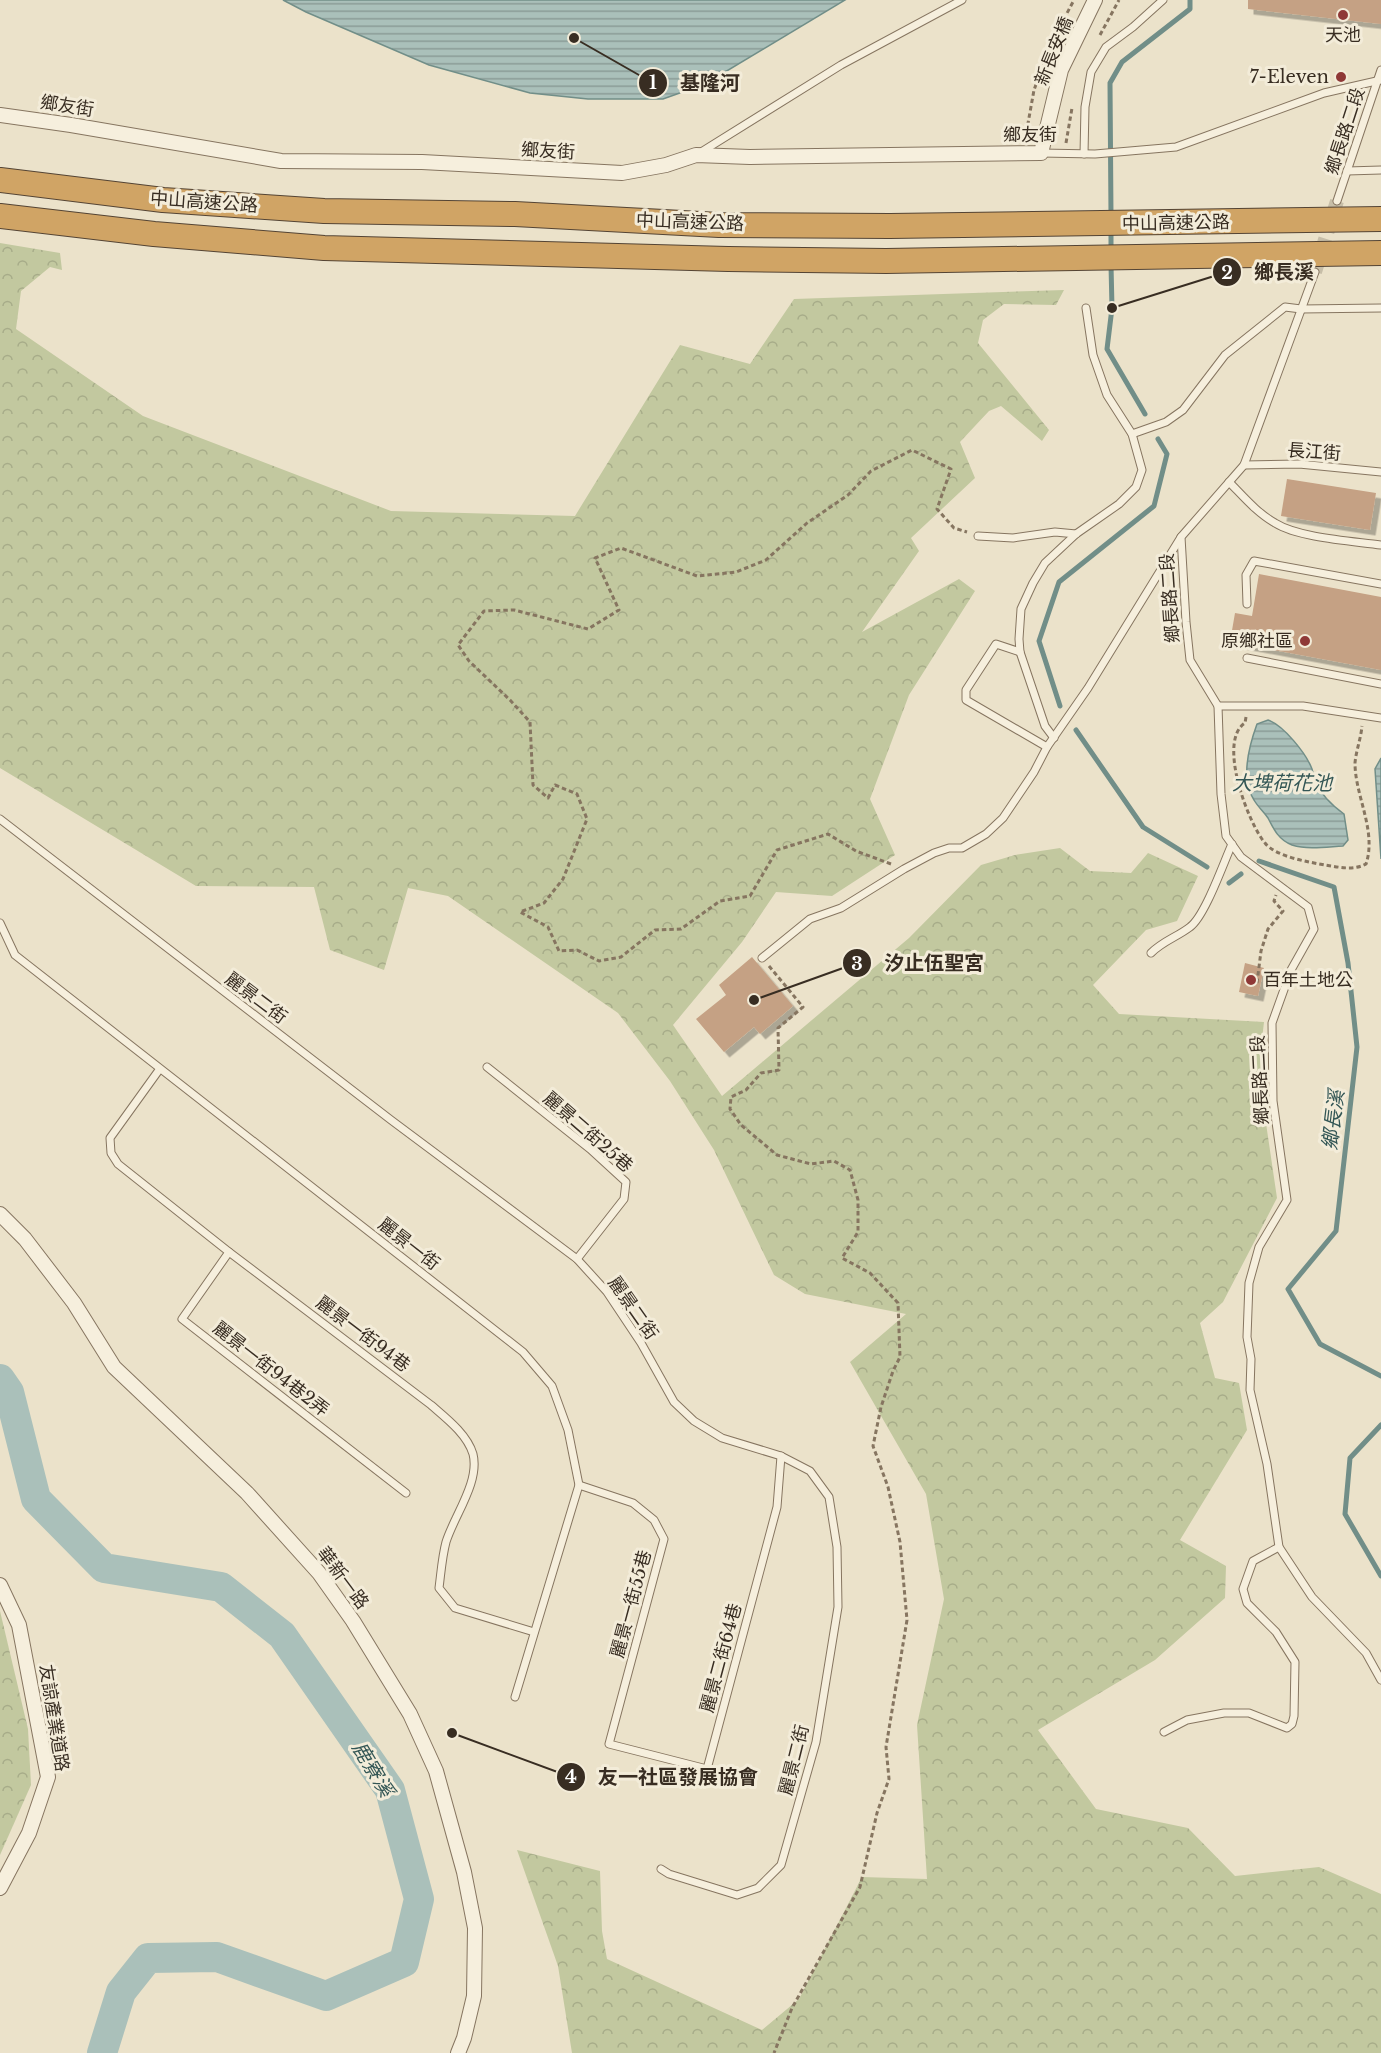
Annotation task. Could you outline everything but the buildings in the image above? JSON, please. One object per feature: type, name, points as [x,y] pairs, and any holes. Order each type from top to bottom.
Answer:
[{"type":"highway","name":"中山高速公路","points":[[0,180],[163,200],[324,211],[515,214],[719,225],[1142,224],[1381,219]]},
{"type":"highway","name":"中山高速公路","points":[[0,216],[154,234],[324,248],[886,261],[1381,253]]},
{"type":"street","name":"新長安橋","points":[[1041,153],[1061,70],[1095,0]]},
{"type":"street","name":"鄉友街","points":[[0,115],[281,161],[422,162],[622,173],[666,165],[696,155],[750,157],[1041,153]]},
{"type":"street","name":"華新一路","points":[[0,1214],[25,1239],[74,1303],[114,1367],[248,1493],[319,1573],[354,1621],[410,1714],[436,1771],[464,1872],[476,1928],[474,1996],[458,2053]]},
{"type":"street","name":"友諒產業道路","points":[[0,1585],[19,1625],[48,1777],[29,1833],[0,1888]]},
{"type":"lane","points":[[696,155],[841,65],[962,0]]},
{"type":"lane","points":[[1084,154],[1085,107],[1091,72],[1106,47],[1163,0]]},
{"type":"lane","name":"鄉長路二段","points":[[1337,201],[1381,70]]},
{"type":"lane","name":"鄉友街","points":[[1041,153],[1095,154],[1176,147],[1324,93],[1379,80]]},
{"type":"lane","points":[[1347,171],[1381,170]]},
{"type":"lane","name":"鄉長路二段","points":[[1315,272],[1244,465],[1181,537],[1190,660],[1218,706],[1221,794],[1226,836],[1241,857],[1308,907],[1314,929],[1291,970],[1272,1023],[1273,1101],[1287,1200],[1258,1247],[1249,1283],[1247,1337],[1251,1359],[1251,1389],[1267,1464],[1279,1547],[1312,1597],[1366,1653],[1381,1680]]},
{"type":"lane","points":[[1132,434],[1166,422],[1183,410],[1225,355],[1286,307],[1301,309],[1381,308]]},
{"type":"lane","points":[[1054,738],[1045,726],[1020,652],[1018,639],[1021,609],[1045,562],[1076,534],[1119,504],[1136,487],[1142,470],[1132,434],[1107,395],[1093,355],[1086,308]]},
{"type":"lane","name":"長江街","points":[[1244,465],[1299,464],[1381,472]]},
{"type":"lane","points":[[1229,482],[1257,510],[1276,524],[1297,532],[1381,545]]},
{"type":"lane","points":[[978,536],[1013,538],[1055,532],[1076,534]]},
{"type":"lane","points":[[762,958],[810,919],[841,908],[904,869],[949,848],[962,848],[986,834],[1003,818],[1034,772],[1047,747],[1088,688],[1181,537]]},
{"type":"lane","points":[[1246,604],[1246,575],[1254,561],[1381,584]]},
{"type":"lane","points":[[1020,652],[996,644],[966,690],[966,700],[1047,747]]},
{"type":"lane","points":[[1247,658],[1381,684]]},
{"type":"lane","points":[[1218,706],[1303,706],[1381,718]]},
{"type":"lane","name":"麗景二街","points":[[0,819],[577,1259],[607,1292],[641,1343],[675,1402],[694,1421],[722,1438],[781,1456],[810,1471],[829,1497],[837,1547],[838,1607],[816,1742],[781,1865],[758,1888],[736,1895],[669,1874],[661,1869]]},
{"type":"lane","points":[[1151,953],[1160,944],[1192,926],[1203,909],[1232,844]]},
{"type":"lane","name":"麗景一街","points":[[0,923],[15,955],[159,1070],[523,1352],[552,1386],[568,1430],[579,1485],[515,1696]]},
{"type":"lane","name":"麗景二街25巷","points":[[487,1067],[590,1149],[626,1182],[624,1199],[577,1259]]},
{"type":"lane","name":"麗景一街94巷","points":[[159,1070],[110,1138],[111,1153],[118,1164],[229,1252],[431,1404],[459,1431],[472,1454],[473,1473],[465,1499],[446,1543],[439,1588],[454,1608],[534,1632]]},
{"type":"lane","name":"麗景一街94巷2弄","points":[[229,1252],[182,1319],[406,1493]]},
{"type":"lane","name":"麗景二街64巷","points":[[609,1744],[707,1769],[777,1507],[781,1456]]},
{"type":"lane","name":"麗景一街55巷","points":[[579,1485],[633,1503],[654,1520],[664,1539],[609,1744]]},
{"type":"lane","points":[[1164,1732],[1187,1720],[1224,1713],[1249,1713],[1287,1728],[1292,1724],[1294,1662],[1276,1632],[1247,1603],[1243,1589],[1253,1561],[1279,1547]]},
{"type":"path","points":[[904,869],[856,851],[828,834],[777,850],[750,896],[720,901],[681,929],[655,930],[621,957],[599,961],[577,950],[559,951],[548,927],[519,912],[544,903],[563,879],[587,819],[577,794],[555,785],[548,798],[533,785],[530,722],[469,661],[458,645],[484,611],[514,610],[588,630],[619,610],[595,558],[621,548],[698,576],[736,572],[766,560],[807,523],[848,495],[871,471],[912,450],[951,469],[937,509],[954,528],[978,536]]},
{"type":"path","points":[[1247,706],[1245,723],[1240,726],[1236,734],[1234,759],[1246,809],[1265,845],[1287,856],[1343,868],[1358,868],[1366,864],[1368,856],[1366,821],[1357,784],[1355,761],[1361,738],[1363,715]]},
{"type":"path","points":[[1257,983],[1261,951],[1268,929],[1283,911],[1274,901],[1278,884]]},
{"type":"path","points":[[762,958],[804,1007],[778,1028],[779,1070],[762,1073],[746,1090],[731,1097],[730,1109],[741,1125],[777,1155],[811,1164],[834,1161],[850,1170],[858,1200],[858,1232],[842,1258],[870,1273],[898,1303],[900,1357],[881,1407],[873,1446],[888,1487],[900,1542],[907,1620],[886,1747],[889,1779],[877,1812],[860,1887],[792,2008],[774,2053]]},
{"type":"green space","points":[[0,243],[60,253],[62,270],[50,267],[21,291],[16,329],[143,416],[391,511],[575,516],[680,345],[750,364],[794,299],[1064,290],[1056,305],[1004,304],[983,320],[978,343],[1049,430],[1042,441],[1001,406],[989,411],[960,442],[975,478],[911,538],[919,551],[862,632],[959,579],[975,591],[909,695],[870,799],[895,855],[832,896],[776,892],[742,942],[673,1025],[722,1096],[909,938],[981,865],[1015,855],[1060,848],[1090,871],[1131,873],[1148,853],[1198,876],[1177,921],[1146,930],[1093,985],[1119,1014],[1264,1022],[1261,1048],[1263,1103],[1277,1198],[1223,1302],[1200,1323],[1215,1378],[1239,1383],[1247,1430],[1180,1540],[1226,1566],[1225,1598],[1155,1660],[1038,1730],[1096,1809],[1188,1828],[1235,1876],[1319,1867],[1381,1894],[1381,2053],[572,2053],[558,1966],[517,1850],[600,1871],[602,1931],[607,1959],[762,2030],[799,1999],[862,1877],[927,1879],[917,1725],[944,1599],[926,1494],[850,1362],[906,1314],[805,1294],[774,1275],[714,1150],[670,1081],[618,1013],[448,896],[408,888],[384,970],[330,950],[314,887],[196,886],[0,768]]},
{"type":"green space","points":[[0,1611],[28,1729],[31,1785],[0,1855]]},
{"type":"water","points":[[283,0],[845,0],[705,84],[663,99],[588,99],[530,93],[429,65]]},
{"type":"water","name":"大埤荷花池","points":[[1268,720],[1287,733],[1309,763],[1321,791],[1344,814],[1348,840],[1343,846],[1311,848],[1287,843],[1277,834],[1254,800],[1247,782],[1247,762],[1257,724]]},
{"type":"water","points":[[1381,758],[1381,859],[1375,769]]},
{"type":"waterway","name":"鄉長溪","points":[[1111,216],[1110,83],[1122,62],[1190,9],[1190,0]]},
{"type":"waterway","name":"鄉長溪","points":[[1111,229],[1111,252]]},
{"type":"waterway","name":"鄉長溪","points":[[1111,265],[1112,308],[1107,349],[1145,414]]},
{"type":"waterway","name":"鄉長溪","points":[[1060,706],[1039,641],[1059,582],[1154,506],[1167,454],[1158,439]]},
{"type":"waterway","name":"鄉長溪","points":[[1076,730],[1143,827],[1207,867]]},
{"type":"waterway","name":"鄉長溪","points":[[1259,861],[1334,887],[1348,963],[1357,1047],[1336,1231],[1288,1289],[1320,1344],[1381,1376]]},
{"type":"waterway","name":"鄉長溪","points":[[1229,883],[1241,874]]},
{"type":"waterway","name":"鹿寮溪","points":[[0,1379],[9,1392],[36,1499],[104,1568],[221,1587],[282,1635],[390,1790],[419,1899],[404,1962],[326,1996],[217,1957],[148,1958],[121,1992],[102,2053]]},
{"type":"waterway","name":"鄉長溪","points":[[1381,1425],[1350,1458],[1345,1514],[1381,1576]]},
{"type":"tunnel","points":[[1315,272],[1337,201]]},
{"type":"place","name":"天池","points":[[1343,15]]},
{"type":"place","name":"基隆河","points":[[574,38]]},
{"type":"place","name":"7-Eleven","points":[[1341,77]]},
{"type":"place","name":"鄉長溪","points":[[1112,308]]},
{"type":"place","name":"原鄉社區","points":[[1305,641]]},
{"type":"place","name":"百年土地公","points":[[1251,980]]},
{"type":"place","name":"汐止伍聖宮","points":[[754,1000]]},
{"type":"place","name":"友一社區發展協會","points":[[452,1733]]}]
